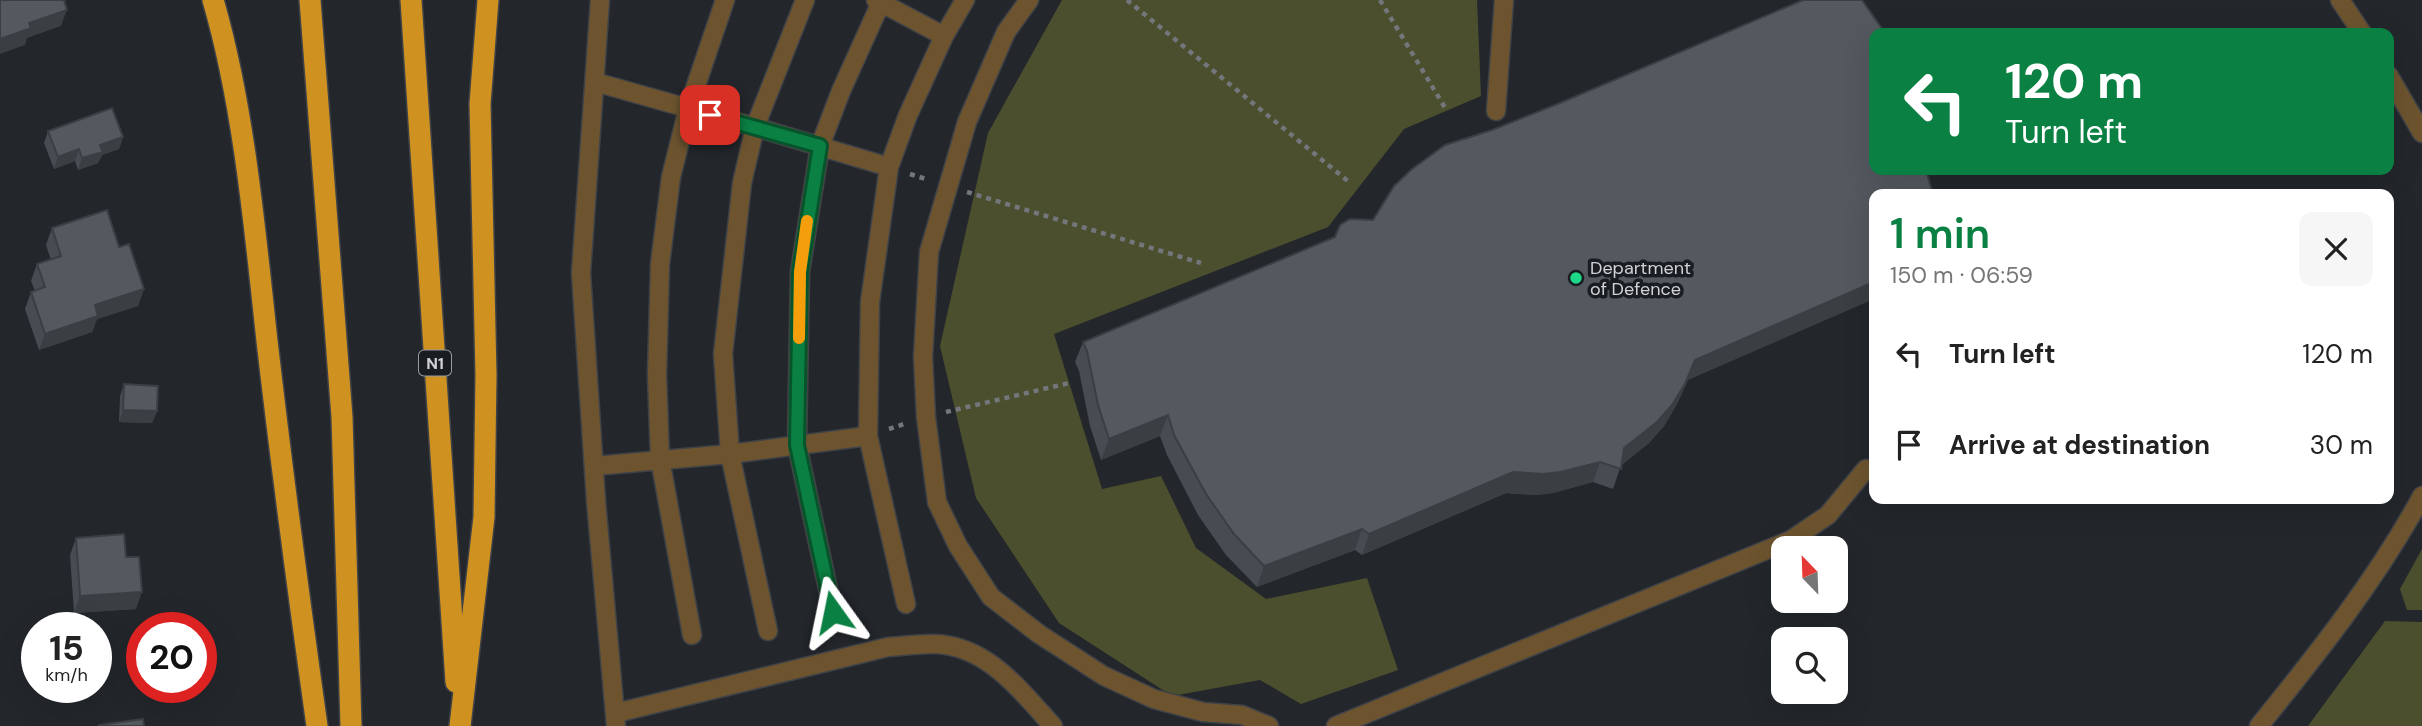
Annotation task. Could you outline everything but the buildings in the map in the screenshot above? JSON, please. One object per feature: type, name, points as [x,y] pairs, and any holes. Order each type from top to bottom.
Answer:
[{"type":"highway","points":[[213,0],[237,109],[256,246],[287,517],[317,726]]},
{"type":"highway","points":[[310,0],[342,417],[351,726]]},
{"type":"highway","name":"N1","points":[[411,0],[459,726]]},
{"type":"highway","points":[[459,726],[484,517],[486,375],[480,104],[488,0]]},
{"type":"street","points":[[600,0],[581,273],[594,466],[616,720],[888,648],[933,643],[960,647],[984,658],[1006,675],[1053,726]]},
{"type":"street","points":[[692,635],[660,459],[657,375],[660,264],[671,177],[688,109],[725,0]]},
{"type":"street","points":[[768,631],[730,453],[723,354],[742,183],[755,127],[805,0]]},
{"type":"street","points":[[906,604],[868,436],[870,302],[890,167],[908,115],[944,36],[965,0]]},
{"type":"street","points":[[1029,0],[1006,32],[967,122],[929,252],[923,357],[926,417],[937,502],[958,546],[991,597],[1039,634],[1104,676],[1154,699],[1203,712],[1242,715],[1269,726]]},
{"type":"street","points":[[1496,111],[1504,0]]},
{"type":"street","points":[[2340,0],[2359,28]]},
{"type":"street","points":[[833,612],[797,445],[800,272],[820,146],[880,1],[944,36]]},
{"type":"street","points":[[595,82],[890,167]]},
{"type":"street","points":[[2394,85],[2422,133]]},
{"type":"street","points":[[594,466],[868,436]]},
{"type":"street","points":[[1336,726],[1791,540],[1828,515],[1866,470]]},
{"type":"street","points":[[2259,726],[2314,658],[2385,560],[2422,496]]},
{"type":"path","points":[[1127,0],[1349,182]]},
{"type":"path","points":[[1380,0],[1447,111]]},
{"type":"path","points":[[890,167],[1201,263]]},
{"type":"path","points":[[868,436],[926,417],[1069,383]]},
{"type":"green space","points":[[1062,0],[1477,0],[1481,96],[1404,129],[1328,227],[1054,334],[1102,489],[1161,476],[1196,548],[1266,599],[1367,578],[1398,670],[1301,704],[1260,680],[1172,696],[1059,623],[976,498],[940,346],[988,133]]},
{"type":"green space","points":[[2422,549],[2422,610],[2407,610],[2400,589]]},
{"type":"green space","points":[[2385,621],[2422,622],[2422,726],[2308,726]]},
{"type":"slow traffic","points":[[799,338],[800,272],[807,221]]},
{"type":"place","name":"Department of Defence","points":[[1576,278]]},
{"type":"route","points":[[710,115],[820,146],[800,272],[797,445],[833,612]]}]
